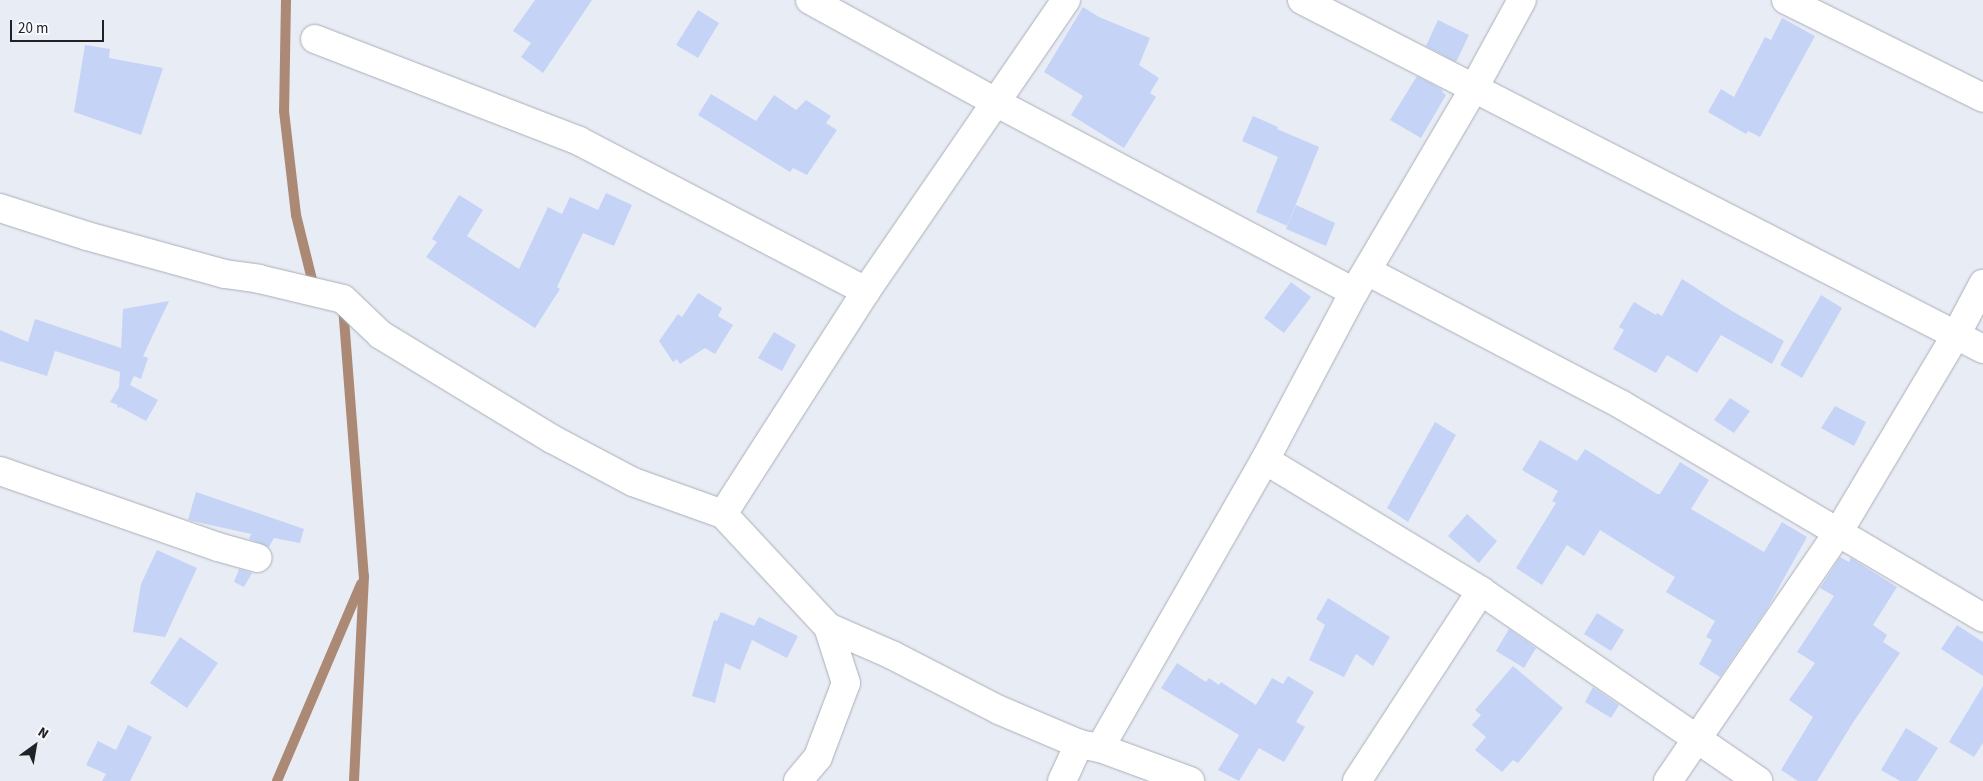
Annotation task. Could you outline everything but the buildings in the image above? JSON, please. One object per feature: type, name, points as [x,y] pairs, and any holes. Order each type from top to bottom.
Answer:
[{"type":"street","points":[[810,0],[997,103],[1361,282],[1622,405],[1983,618]]},
{"type":"street","points":[[723,514],[866,291],[1066,0]]},
{"type":"street","points":[[1302,0],[1983,349]]},
{"type":"street","points":[[1062,781],[1090,746],[1265,460],[1361,282],[1474,88],[1522,0]]},
{"type":"street","points":[[1786,0],[1983,98]]},
{"type":"street","points":[[315,39],[579,141],[866,291]]},
{"type":"street","points":[[0,208],[87,236],[225,274],[259,279],[343,299],[381,335],[552,440],[633,482],[723,514],[828,627],[892,655],[999,710],[1090,746],[1190,781]]},
{"type":"street","points":[[1668,781],[1839,532],[1956,335],[1983,284]]},
{"type":"street","points":[[1265,460],[1481,590],[1758,781]]},
{"type":"street","points":[[0,471],[218,547],[258,558]]},
{"type":"street","points":[[1358,781],[1481,590]]},
{"type":"street","points":[[798,781],[818,757],[846,683],[828,627]]},
{"type":"waterway","points":[[286,0],[284,111],[296,215],[314,288]]},
{"type":"waterway","points":[[343,306],[364,576],[354,781]]},
{"type":"waterway","points":[[277,781],[361,584]]}]
